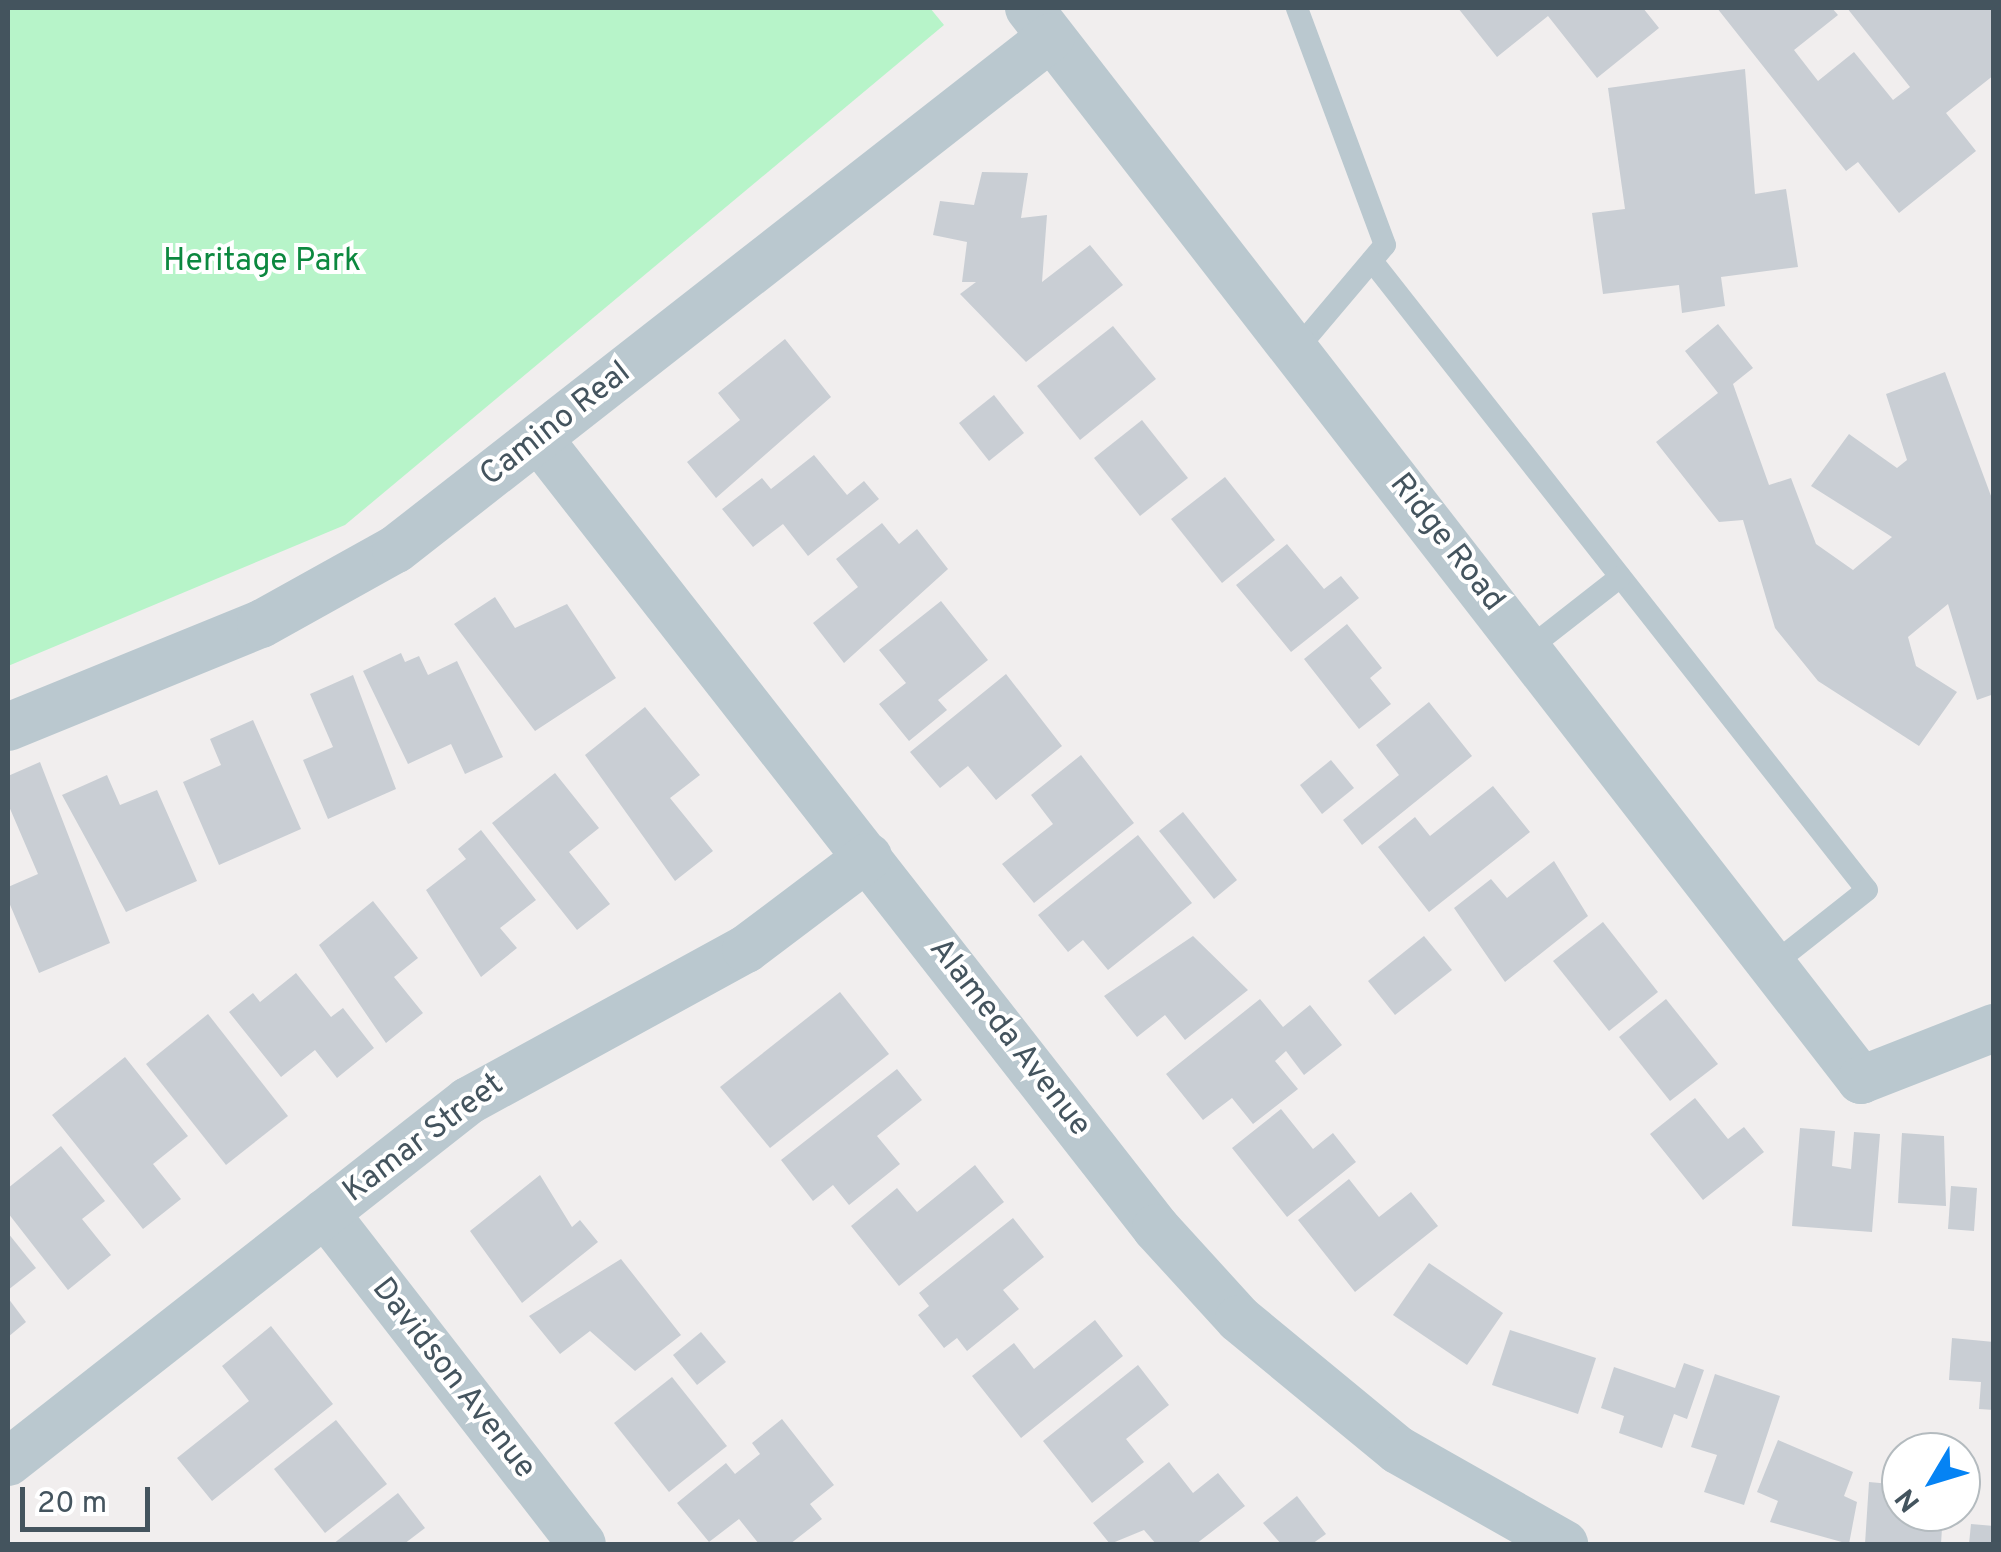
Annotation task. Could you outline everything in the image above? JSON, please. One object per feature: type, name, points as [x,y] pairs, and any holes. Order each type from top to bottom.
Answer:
[{"type":"street","name":"Ridge Road","points":[[1040,22],[1861,1080],[1994,1028]]},
{"type":"street","name":"Camino Real","points":[[8,727],[261,624],[396,549],[539,439],[1040,22]]},
{"type":"street","name":"Alameda Avenue","points":[[539,439],[1156,1228],[1239,1319],[1398,1450],[1564,1544]]},
{"type":"street","name":"Kamar Street","points":[[8,1462],[468,1102],[746,949],[868,857]]},
{"type":"street","name":"Davidson Avenue","points":[[325,1213],[582,1544]]},
{"type":"lane","points":[[1296,349],[1385,245],[1297,8]]},
{"type":"lane","points":[[1372,261],[1867,890],[1772,965]]},
{"type":"lane","points":[[1528,649],[1620,577]]},
{"type":"green space","name":"Heritage Park","points":[[8,8],[930,8],[944,25],[345,525],[8,666]]},
{"type":"building","points":[[1458,8],[1643,8],[1659,28],[1597,78],[1548,16],[1497,57]]},
{"type":"building","points":[[1717,8],[1832,8],[1838,15],[1794,50],[1818,81],[1854,52],[1893,100],[1910,87],[1847,8],[1994,8],[1994,75],[1946,113],[1976,151],[1899,213],[1858,162],[1846,171]]},
{"type":"building","points":[[1745,69],[1755,194],[1786,189],[1798,267],[1721,277],[1725,306],[1682,313],[1679,285],[1603,294],[1592,213],[1625,209],[1608,88]]},
{"type":"building","points":[[982,172],[1028,173],[1021,218],[1047,215],[1042,282],[1090,245],[1123,285],[1026,362],[960,294],[976,282],[962,282],[967,242],[933,235],[940,201],[974,205]]},
{"type":"building","points":[[1718,324],[1753,368],[1733,384],[1769,485],[1791,478],[1816,544],[1853,570],[1892,537],[1811,486],[1849,434],[1897,468],[1907,460],[1886,394],[1945,372],[1994,504],[1994,694],[1977,700],[1948,604],[1908,637],[1916,666],[1957,692],[1919,746],[1818,681],[1775,628],[1743,520],[1719,522],[1656,442],[1718,393],[1685,351]]},
{"type":"building","points":[[1113,326],[1156,379],[1080,440],[1037,386]]},
{"type":"building","points":[[785,339],[831,397],[716,498],[687,462],[740,420],[718,393]]},
{"type":"building","points":[[994,395],[1024,433],[989,461],[959,423]]},
{"type":"building","points":[[1142,420],[1188,478],[1140,516],[1094,458]]},
{"type":"building","points":[[814,455],[847,495],[864,481],[879,499],[808,556],[783,524],[753,547],[722,509],[762,478],[771,489]]},
{"type":"building","points":[[1225,477],[1275,540],[1222,583],[1171,519]]},
{"type":"building","points":[[882,523],[899,544],[917,529],[948,569],[844,663],[813,623],[858,587],[836,559]]},
{"type":"building","points":[[1287,544],[1324,589],[1341,576],[1359,598],[1291,652],[1236,585]]},
{"type":"building","points":[[495,597],[515,628],[567,604],[616,678],[535,731],[454,624]]},
{"type":"building","points":[[941,601],[988,660],[938,700],[947,710],[909,741],[879,704],[906,683],[879,650]]},
{"type":"building","points":[[1347,624],[1382,668],[1370,678],[1391,704],[1359,729],[1304,659]]},
{"type":"building","points":[[401,653],[405,662],[419,656],[428,675],[457,661],[503,757],[465,774],[451,744],[408,764],[363,671]]},
{"type":"building","points":[[1006,674],[1062,746],[996,800],[968,766],[940,788],[910,752]]},
{"type":"building","points":[[353,675],[396,789],[328,819],[303,760],[333,747],[310,694]]},
{"type":"building","points":[[1429,702],[1472,756],[1362,845],[1343,820],[1399,775],[1376,745]]},
{"type":"building","points":[[645,707],[700,775],[670,798],[713,851],[675,881],[585,755]]},
{"type":"building","points":[[253,720],[301,829],[219,865],[183,782],[221,765],[210,739]]},
{"type":"building","points":[[1081,755],[1134,823],[1034,903],[1002,864],[1053,824],[1031,795]]},
{"type":"building","points":[[1331,760],[1354,788],[1322,814],[1300,785]]},
{"type":"building","points":[[40,762],[110,943],[39,973],[8,900],[8,887],[38,874],[8,804],[8,776]]},
{"type":"building","points":[[555,773],[599,828],[569,852],[610,904],[577,930],[492,823]]},
{"type":"building","points":[[107,775],[120,805],[157,790],[197,881],[126,912],[62,795]]},
{"type":"building","points":[[1493,786],[1530,832],[1429,912],[1378,847],[1415,817],[1430,836]]},
{"type":"building","points":[[1183,812],[1237,880],[1214,899],[1159,831]]},
{"type":"building","points":[[481,830],[536,900],[500,928],[517,948],[481,977],[426,890],[466,859],[458,849]]},
{"type":"building","points":[[1138,835],[1192,903],[1108,970],[1083,940],[1068,952],[1038,915]]},
{"type":"building","points":[[1554,861],[1588,916],[1505,982],[1454,908],[1491,879],[1507,898]]},
{"type":"building","points":[[373,901],[418,958],[394,977],[423,1013],[386,1043],[319,945]]},
{"type":"building","points":[[1603,922],[1658,992],[1609,1031],[1553,961]]},
{"type":"building","points":[[1193,936],[1248,990],[1185,1040],[1165,1015],[1137,1037],[1104,996]]},
{"type":"building","points":[[1424,936],[1452,970],[1395,1015],[1368,981]]},
{"type":"building","points":[[296,973],[331,1017],[343,1008],[374,1048],[337,1078],[315,1050],[281,1077],[229,1012],[253,993],[260,1002]]},
{"type":"building","points":[[840,992],[889,1054],[770,1148],[720,1087]]},
{"type":"building","points":[[1260,999],[1283,1027],[1310,1005],[1342,1045],[1304,1075],[1286,1051],[1275,1061],[1298,1089],[1253,1124],[1232,1098],[1203,1120],[1166,1074]]},
{"type":"building","points":[[1666,999],[1718,1064],[1670,1101],[1619,1037]]},
{"type":"building","points":[[208,1014],[288,1116],[226,1165],[146,1064]]},
{"type":"building","points":[[125,1057],[188,1136],[153,1164],[181,1199],[143,1229],[52,1115]]},
{"type":"building","points":[[897,1069],[922,1100],[877,1136],[900,1164],[849,1205],[833,1185],[813,1201],[781,1160]]},
{"type":"building","points":[[1695,1098],[1728,1139],[1744,1127],[1764,1152],[1703,1200],[1650,1134]]},
{"type":"building","points":[[1281,1109],[1313,1149],[1333,1133],[1356,1162],[1287,1217],[1232,1148]]},
{"type":"building","points":[[1800,1128],[1835,1131],[1832,1166],[1851,1169],[1854,1132],[1880,1134],[1872,1232],[1792,1226]]},
{"type":"building","points":[[1902,1133],[1944,1136],[1946,1206],[1898,1203]]},
{"type":"building","points":[[61,1146],[105,1201],[82,1219],[111,1255],[68,1290],[8,1213],[8,1188]]},
{"type":"building","points":[[975,1165],[1004,1202],[899,1286],[851,1226],[897,1188],[917,1212]]},
{"type":"building","points":[[540,1175],[572,1227],[580,1220],[598,1242],[522,1303],[470,1231]]},
{"type":"building","points":[[1349,1179],[1379,1217],[1411,1192],[1438,1226],[1355,1292],[1298,1220]]},
{"type":"building","points":[[1951,1186],[1977,1188],[1974,1231],[1948,1229]]},
{"type":"building","points":[[1013,1218],[1044,1257],[1003,1290],[1019,1309],[967,1351],[957,1338],[944,1348],[918,1315],[929,1306],[919,1293]]},
{"type":"building","points":[[8,1233],[36,1268],[8,1290]]},
{"type":"building","points":[[621,1259],[681,1335],[635,1371],[590,1331],[560,1354],[529,1316]]},
{"type":"building","points":[[1429,1263],[1503,1313],[1467,1365],[1393,1315]]},
{"type":"building","points":[[8,1298],[26,1322],[8,1337]]},
{"type":"building","points":[[1095,1320],[1123,1356],[1021,1438],[972,1376],[1014,1343],[1034,1369]]},
{"type":"building","points":[[271,1326],[333,1404],[212,1501],[177,1458],[249,1401],[222,1366]]},
{"type":"building","points":[[1510,1330],[1596,1358],[1578,1414],[1492,1385]]},
{"type":"building","points":[[701,1332],[726,1362],[697,1385],[673,1355]]},
{"type":"building","points":[[1952,1338],[1994,1342],[1994,1410],[1979,1409],[1981,1382],[1949,1380]]},
{"type":"building","points":[[1684,1363],[1704,1370],[1687,1419],[1674,1414],[1662,1448],[1619,1433],[1624,1416],[1601,1408],[1614,1367],[1675,1388]]},
{"type":"building","points":[[1138,1365],[1169,1405],[1126,1439],[1144,1462],[1092,1503],[1043,1441]]},
{"type":"building","points":[[1715,1374],[1780,1396],[1744,1505],[1704,1492],[1717,1455],[1691,1447]]},
{"type":"building","points":[[672,1377],[727,1446],[669,1492],[614,1423]]},
{"type":"building","points":[[782,1419],[834,1485],[810,1504],[822,1519],[790,1544],[759,1544],[739,1519],[709,1542],[677,1503],[726,1463],[735,1474],[760,1454],[752,1443]]},
{"type":"building","points":[[336,1420],[387,1484],[325,1533],[274,1469]]},
{"type":"building","points":[[1778,1440],[1853,1472],[1844,1496],[1857,1502],[1849,1544],[1770,1522],[1778,1501],[1757,1492]]},
{"type":"building","points":[[1169,1462],[1193,1493],[1218,1473],[1245,1506],[1196,1544],[1156,1544],[1144,1530],[1110,1544],[1093,1523]]},
{"type":"building","points":[[1869,1482],[1881,1483],[1881,1532],[1942,1532],[1941,1544],[1865,1544]]},
{"type":"building","points":[[398,1493],[425,1528],[404,1544],[333,1544]]},
{"type":"building","points":[[1297,1496],[1326,1534],[1312,1544],[1281,1544],[1263,1523]]},
{"type":"building","points":[[1981,1525],[1994,1526],[1994,1544],[1969,1544],[1970,1532],[1981,1532]]}]
